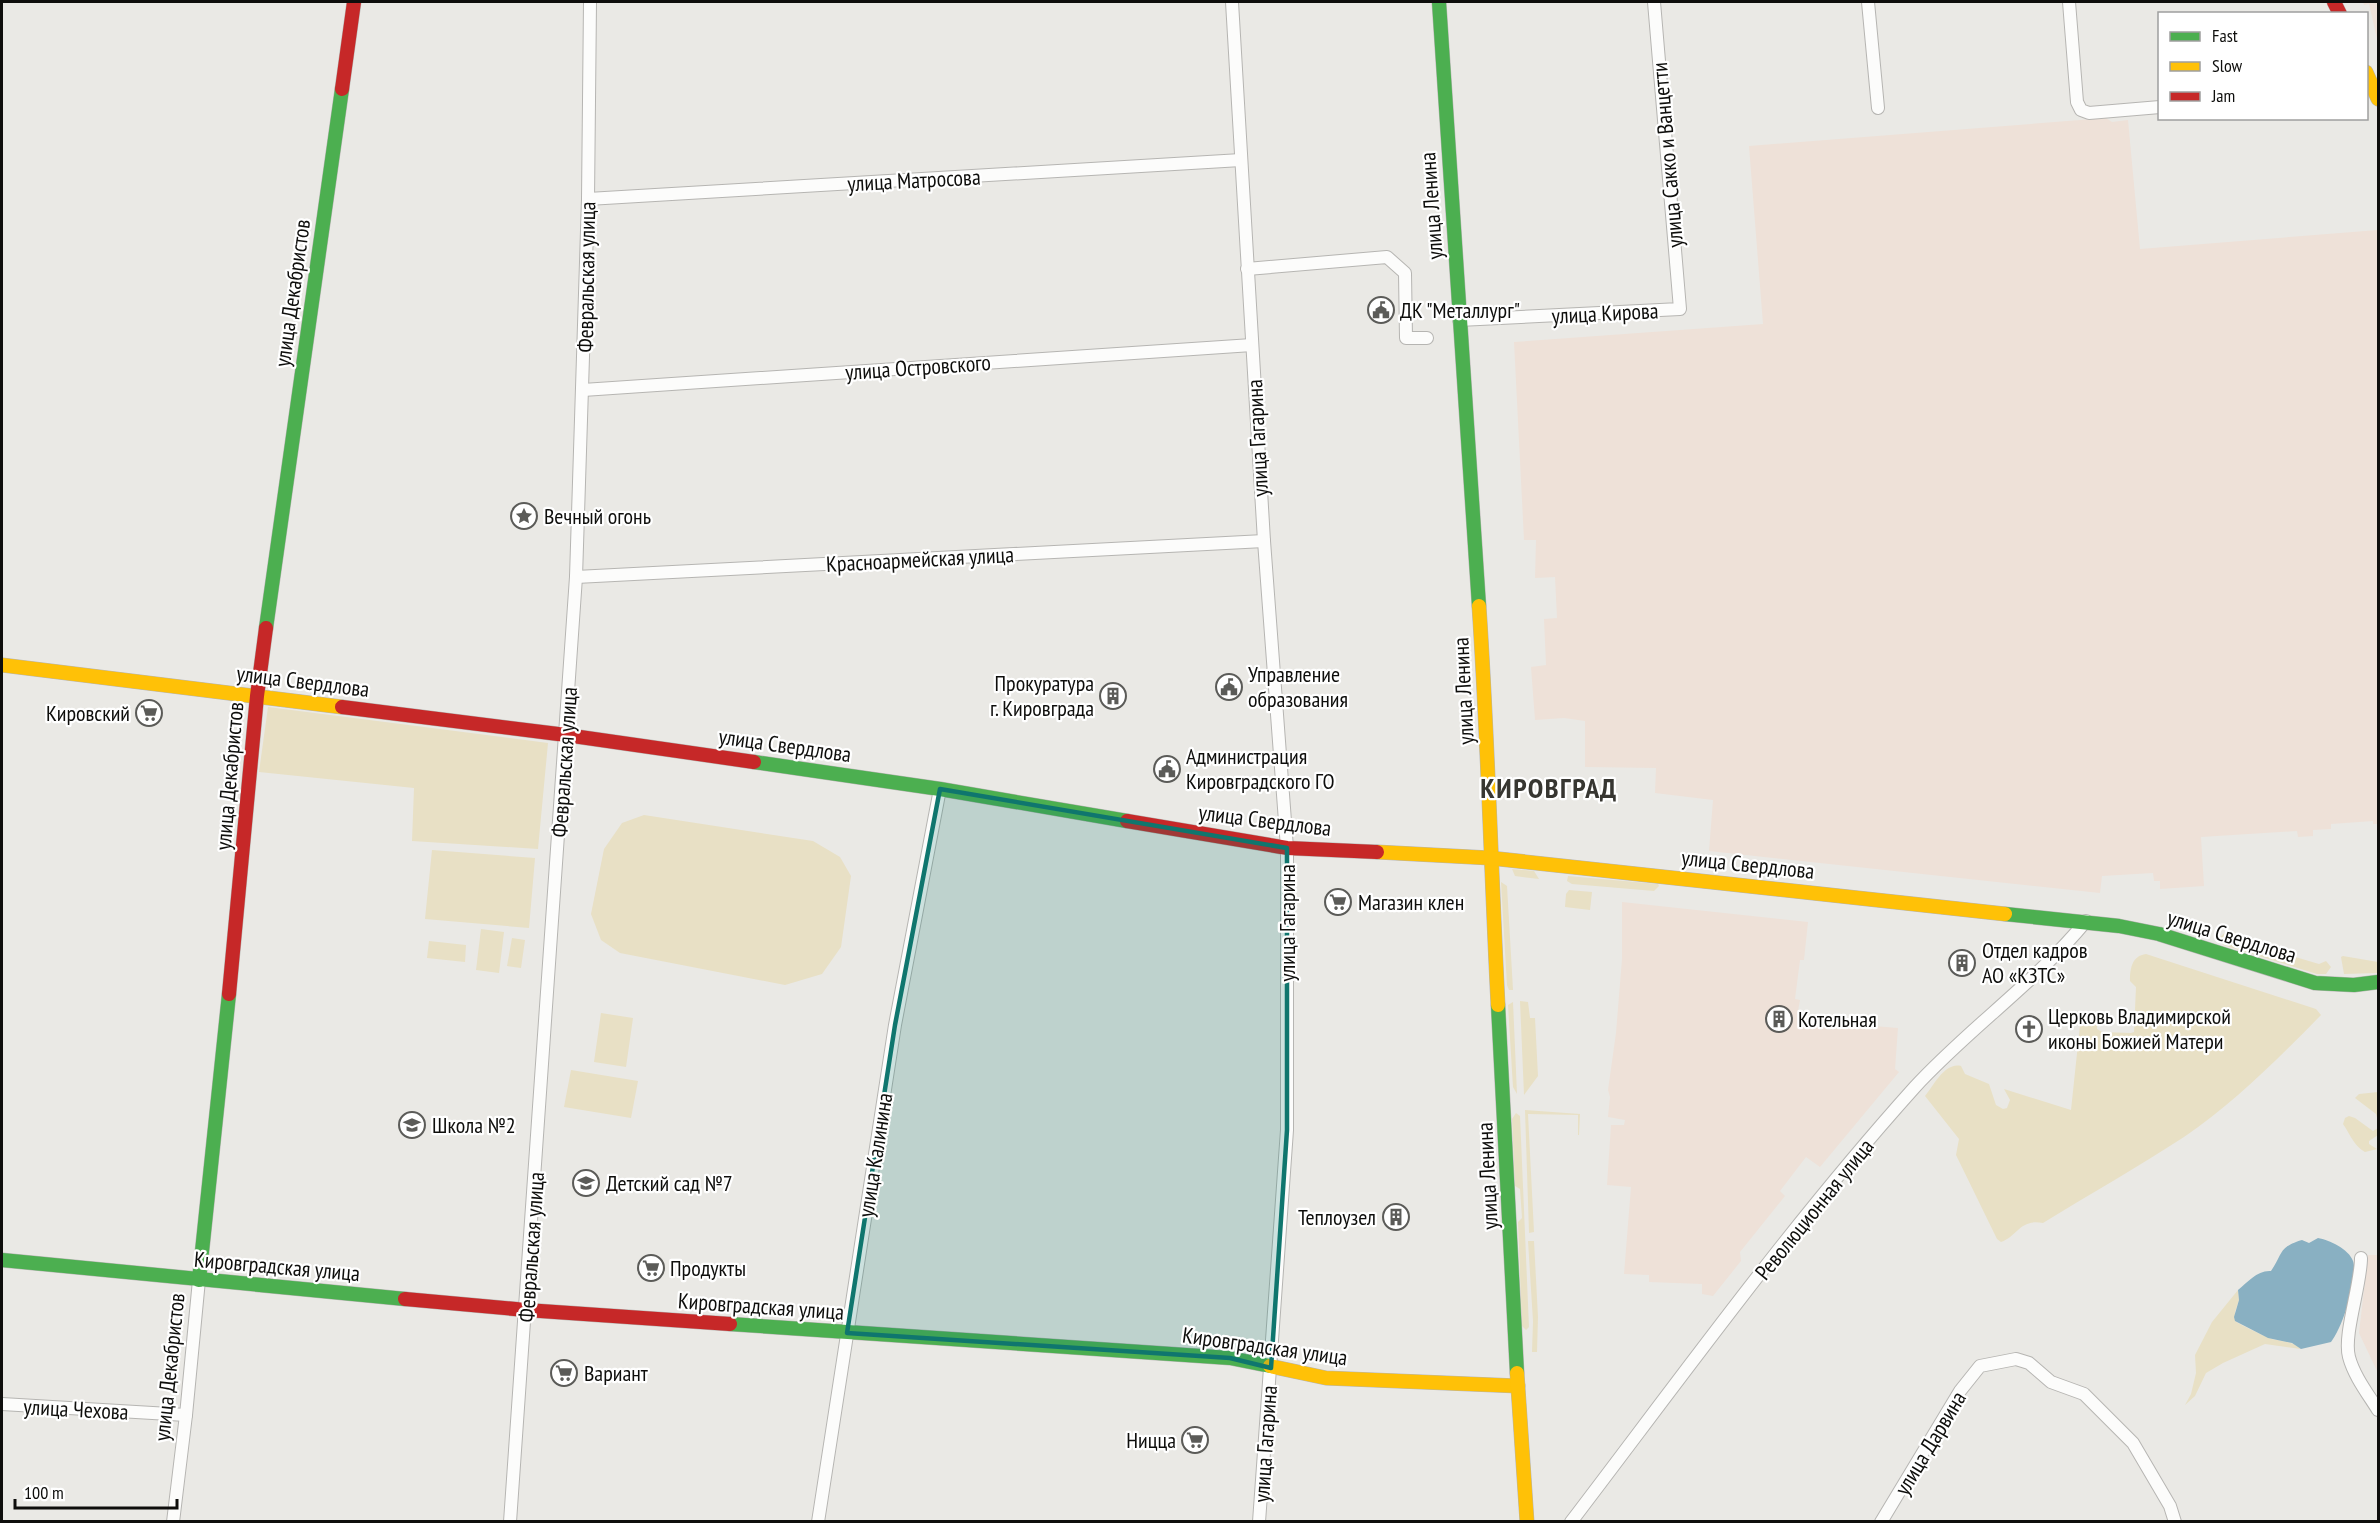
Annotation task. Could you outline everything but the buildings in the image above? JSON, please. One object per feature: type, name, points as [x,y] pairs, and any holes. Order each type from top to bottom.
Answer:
[{"type":"main road","name":"улица Декабристов","points":[[199,1280],[243,860],[257,696],[354,2]]},
{"type":"main road","name":"улица Ленина","points":[[1438,2],[1487,731],[1490,858],[1527,1521]]},
{"type":"main road","points":[[2368,76],[2373,93]]},
{"type":"main road","name":"улица Свердлова","points":[[2,665],[566,735],[940,789],[1287,848],[1490,858],[2086,921],[2159,934],[2315,982],[2354,985],[2379,982]]},
{"type":"main road","name":"Кировградская улица","points":[[2,1260],[526,1310],[1230,1358],[1326,1378],[1518,1386]]},
{"type":"street","name":"Февральская улица","points":[[510,1521],[576,577],[588,199],[590,2]]},
{"type":"street","name":"улица Гагарина","points":[[1232,2],[1264,541],[1287,848],[1287,1130],[1259,1521]]},
{"type":"street","name":"улица Сакко и Ванцетти","points":[[1654,2],[1680,309]]},
{"type":"street","points":[[1868,2],[1878,108]]},
{"type":"street","points":[[2069,2],[2077,102],[2081,110],[2089,113],[2158,107]]},
{"type":"street","name":"улица Матросова","points":[[588,199],[1241,160]]},
{"type":"street","points":[[1247,269],[1387,257],[1405,273],[1406,338],[1427,338]]},
{"type":"street","name":"улица Кирова","points":[[1459,320],[1680,309]]},
{"type":"street","name":"улица Островского","points":[[583,390],[1252,345]]},
{"type":"street","name":"Красноармейская улица","points":[[576,577],[1264,541]]},
{"type":"street","name":"улица Калинина","points":[[818,1521],[895,1025],[940,789]]},
{"type":"street","name":"Революционная улица","points":[[1571,1521],[1711,1336],[1862,1149],[1950,1051],[2049,962],[2086,921]]},
{"type":"street","points":[[2361,1258],[2348,1354],[2351,1364],[2379,1410]]},
{"type":"street","name":"улица Декабристов","points":[[173,1521],[199,1280]]},
{"type":"street","name":"улица Дарвина","points":[[1881,1521],[1960,1391],[1980,1366],[2006,1360],[2024,1361],[2051,1383],[2076,1390],[2091,1398],[2133,1443],[2170,1506],[2175,1521]]},
{"type":"street","name":"улица Чехова","points":[[2,1404],[186,1415]]},
{"type":"highlighted area","points":[[940,789],[1287,848],[1287,1130],[1271,1368],[1230,1358],[847,1333],[895,1025]]},
{"type":"shaded area","points":[[2363,2],[2378,2],[2378,43],[2369,4],[2364,5]]},
{"type":"shaded area","points":[[2106,118],[2112,122],[2128,120],[2140,249],[2378,230],[2378,824],[2373,824],[2373,821],[2331,824],[2331,829],[2313,830],[2313,836],[2298,837],[2297,831],[2201,837],[2204,886],[2160,889],[2160,881],[2154,881],[2153,873],[2102,876],[2100,893],[1709,851],[1713,800],[1655,793],[1656,768],[1585,767],[1585,721],[1564,718],[1535,720],[1531,667],[1546,665],[1544,619],[1557,618],[1555,577],[1535,578],[1536,540],[1524,540],[1514,342],[1763,324],[1749,146]]},
{"type":"shaded area","points":[[268,707],[548,743],[538,849],[412,841],[414,788],[259,772]]},
{"type":"shaded area","points":[[644,815],[813,841],[840,857],[851,876],[841,947],[822,974],[785,985],[620,953],[601,940],[591,914],[604,849],[622,823]]},
{"type":"shaded area","points":[[432,850],[535,858],[529,928],[425,919]]},
{"type":"shaded area","points":[[1512,869],[1534,871],[1539,879],[1515,876]]},
{"type":"shaded area","points":[[1568,876],[1658,884],[1659,886],[1654,891],[1572,884],[1567,881]]},
{"type":"shaded area","points":[[1501,882],[1507,886],[1513,990],[1509,990],[1507,985]]},
{"type":"shaded area","points":[[1569,890],[1592,892],[1590,910],[1565,907],[1566,894]]},
{"type":"shaded area","points":[[1622,902],[1808,922],[1804,960],[1800,960],[1795,999],[1800,1000],[1798,1011],[1801,1012],[1801,1020],[1898,1028],[1895,1069],[1899,1072],[1820,1167],[1806,1157],[1780,1191],[1785,1196],[1740,1252],[1741,1261],[1713,1296],[1702,1294],[1702,1284],[1649,1282],[1649,1275],[1624,1274],[1631,1187],[1607,1185],[1611,1125],[1624,1125],[1625,1120],[1608,1117],[1610,1097],[1608,1090],[1616,1033],[1622,959]]},
{"type":"shaded area","points":[[481,929],[504,932],[499,973],[476,970]]},
{"type":"shaded area","points":[[2228,930],[2235,932],[2238,940],[2319,964],[2326,961],[2331,967],[2326,974],[2317,974],[2223,945],[2220,937]]},
{"type":"shaded area","points":[[512,938],[525,940],[521,968],[507,966]]},
{"type":"shaded area","points":[[429,941],[466,945],[465,962],[427,958]]},
{"type":"shaded area","points":[[2146,954],[2316,1009],[2321,1015],[2272,1064],[2203,1124],[2043,1223],[2035,1222],[2024,1225],[2001,1242],[1997,1239],[1956,1155],[1959,1139],[1925,1096],[1945,1071],[1950,1067],[1961,1066],[1965,1074],[1989,1084],[1996,1105],[2003,1109],[2007,1108],[2010,1100],[2004,1089],[2071,1110],[2080,1025],[2083,1022],[2091,1022],[2097,1015],[2097,1029],[2102,1032],[2134,1032],[2136,987],[2130,981],[2131,972],[2135,960]]},
{"type":"shaded area","points":[[2341,957],[2378,962],[2378,973],[2344,974]]},
{"type":"shaded area","points":[[1520,1001],[1528,1002],[1530,1018],[1535,1018],[1538,1076],[1524,1095]]},
{"type":"shaded area","points":[[1513,1002],[1517,1094],[1513,1087],[1508,1005]]},
{"type":"shaded area","points":[[601,1013],[633,1018],[626,1067],[594,1062]]},
{"type":"shaded area","points":[[571,1070],[638,1081],[631,1118],[564,1107]]},
{"type":"shaded area","points":[[2378,1092],[2378,1121],[2376,1114],[2355,1098],[2359,1094]]},
{"type":"shaded area","points":[[1525,1110],[1580,1114],[1578,1135],[1578,1115],[1528,1114],[1534,1232],[1529,1233]]},
{"type":"shaded area","points":[[1516,1113],[1520,1116],[1529,1327],[1526,1330],[1522,1326],[1518,1222],[1522,1218],[1520,1189],[1515,1186],[1512,1119]]},
{"type":"shaded area","points":[[2349,1116],[2373,1131],[2378,1128],[2378,1135],[2369,1141],[2369,1144],[2377,1149],[2365,1152],[2355,1143],[2343,1124],[2345,1118]]},
{"type":"shaded area","points":[[1528,1241],[1534,1241],[1538,1317],[1537,1352],[1532,1352],[1533,1321]]},
{"type":"shaded area","points":[[2368,1255],[2378,1255],[2378,1373],[2359,1333]]},
{"type":"shaded area","points":[[2238,1290],[2239,1300],[2235,1321],[2267,1337],[2290,1343],[2301,1349],[2265,1344],[2223,1363],[2206,1373],[2195,1396],[2185,1405],[2191,1394],[2196,1373],[2195,1355],[2212,1322]]},
{"type":"water","points":[[2318,1238],[2343,1249],[2351,1257],[2354,1269],[2348,1303],[2340,1326],[2331,1342],[2301,1349],[2292,1343],[2268,1338],[2235,1321],[2239,1300],[2238,1290],[2257,1274],[2271,1271],[2289,1245],[2302,1240],[2309,1243]]},
{"type":"traffic: fast","points":[[1439,2],[1479,606]]},
{"type":"traffic: fast","points":[[266,628],[342,89]]},
{"type":"traffic: fast","points":[[754,762],[940,789],[1127,821]]},
{"type":"traffic: fast","points":[[2005,914],[2119,926],[2159,934],[2315,983],[2354,985],[2378,982]]},
{"type":"traffic: fast","points":[[199,1280],[229,994]]},
{"type":"traffic: fast","points":[[1498,1005],[1517,1373]]},
{"type":"traffic: fast","points":[[2,1260],[405,1299]]},
{"type":"traffic: fast","points":[[730,1324],[1230,1358],[1270,1366]]},
{"type":"traffic: slow","points":[[2368,76],[2378,99]]},
{"type":"traffic: slow","points":[[1479,606],[1498,1005]]},
{"type":"traffic: slow","points":[[2,665],[342,707]]},
{"type":"traffic: slow","points":[[1377,852],[1490,858]]},
{"type":"traffic: slow","points":[[1490,858],[2005,914]]},
{"type":"traffic: slow","points":[[1270,1366],[1326,1378],[1518,1386]]},
{"type":"traffic: slow","points":[[1517,1373],[1527,1522]]},
{"type":"traffic: jam","points":[[342,89],[354,2]]},
{"type":"traffic: jam","points":[[2334,2],[2339,12]]},
{"type":"traffic: jam","points":[[229,994],[257,696],[266,628]]},
{"type":"traffic: jam","points":[[342,707],[566,735],[754,762]]},
{"type":"traffic: jam","points":[[1127,821],[1287,848],[1377,852]]},
{"type":"traffic: jam","points":[[405,1299],[730,1324]]},
{"type":"place","name":"ДК \"Металлург\"","points":[[1381,310]]},
{"type":"place","name":"Вечный огонь","points":[[524,516]]},
{"type":"place","name":"Управление образования","points":[[1229,687]]},
{"type":"place","name":"Прокуратура г. Кировграда","points":[[1113,696]]},
{"type":"place","name":"Кировский","points":[[149,713]]},
{"type":"place","name":"Администрация Кировградского ГО","points":[[1167,769]]},
{"type":"place","name":"Магазин клен","points":[[1338,902]]},
{"type":"place","name":"Отдел кадров АО «КЗТС»","points":[[1962,963]]},
{"type":"place","name":"Котельная","points":[[1779,1019]]},
{"type":"place","name":"Церковь Владимирской иконы Божией Матери","points":[[2029,1029]]},
{"type":"place","name":"Школа №2","points":[[412,1125]]},
{"type":"place","name":"Детский сад №7","points":[[586,1183]]},
{"type":"place","name":"Теплоузел","points":[[1396,1217]]},
{"type":"place","name":"Продукты","points":[[651,1268]]},
{"type":"place","name":"Вариант","points":[[564,1373]]},
{"type":"place","name":"Ницца","points":[[1195,1440]]},
{"type":"district","name":"КИРОВГРАД","points":[[1549,788]]}]
